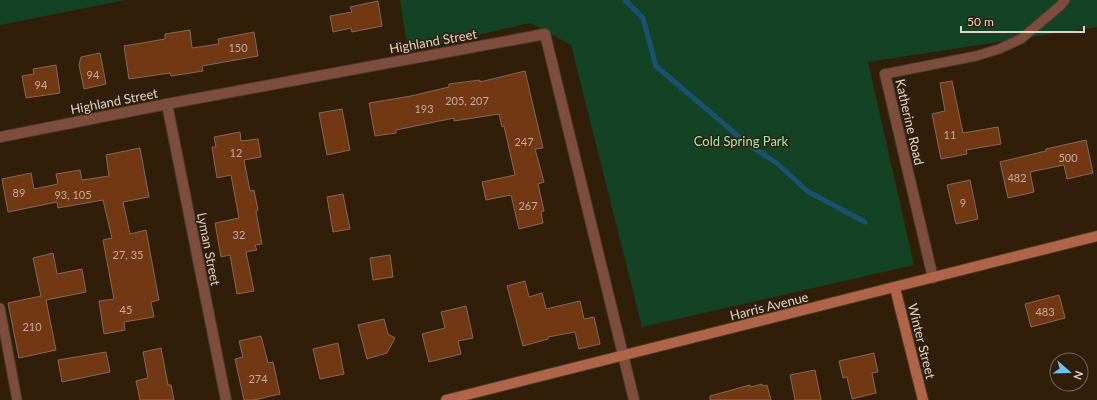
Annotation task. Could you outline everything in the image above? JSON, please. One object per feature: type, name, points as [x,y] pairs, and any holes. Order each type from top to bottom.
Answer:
[{"type":"main road","name":"Harris Avenue","points":[[446,400],[1097,236]]},
{"type":"main road","name":"Winter Street","points":[[895,288],[923,400]]},
{"type":"street","name":"Highland Street","points":[[0,137],[167,104],[545,34],[623,356]]},
{"type":"street","name":"Katherine Road","points":[[885,74],[933,278]]},
{"type":"street","name":"Lyman Street","points":[[167,104],[226,400]]},
{"type":"street","points":[[623,356],[634,400]]},
{"type":"lane","name":"Katherine Road","points":[[885,74],[976,56],[999,49],[1021,39],[1065,0]]},
{"type":"lane","points":[[0,308],[17,400]]},
{"type":"green space","points":[[0,0],[125,0],[0,25]]},
{"type":"green space","name":"Cold Spring Park","points":[[400,0],[1097,0],[1097,27],[868,62],[914,265],[642,327],[571,45],[530,23],[408,51]]},
{"type":"building","points":[[378,1],[382,26],[352,32],[351,28],[333,32],[330,16],[352,12],[350,7]]},
{"type":"building","points":[[190,30],[192,48],[219,44],[218,39],[254,32],[258,56],[202,66],[203,71],[171,76],[170,73],[129,79],[124,46],[165,39],[165,34]]},
{"type":"building","points":[[100,53],[106,84],[84,89],[79,65],[81,57]]},
{"type":"building","points":[[56,65],[60,93],[26,98],[22,76],[34,74],[33,69]]},
{"type":"building","points":[[525,71],[543,148],[535,149],[544,182],[538,184],[544,211],[541,212],[543,223],[519,229],[511,195],[486,200],[482,182],[515,175],[504,126],[502,127],[499,114],[454,121],[454,118],[396,130],[396,133],[375,136],[369,103],[411,96],[449,87],[449,84],[480,80],[480,82]]},
{"type":"building","points":[[952,81],[963,133],[998,127],[1001,144],[966,150],[967,154],[941,159],[932,114],[945,111],[940,83]]},
{"type":"building","points":[[342,109],[350,150],[327,155],[319,113]]},
{"type":"building","points":[[240,132],[241,141],[258,139],[261,157],[244,160],[250,191],[254,190],[262,244],[255,245],[257,250],[246,252],[254,291],[237,294],[230,255],[221,257],[215,223],[239,218],[231,175],[217,178],[212,147],[216,147],[214,137]]},
{"type":"building","points":[[1086,140],[1093,173],[1067,179],[1064,165],[1030,172],[1034,192],[1008,198],[1000,162]]},
{"type":"building","points":[[140,148],[149,197],[123,202],[130,234],[146,230],[159,300],[151,302],[154,317],[124,322],[125,330],[104,334],[99,301],[114,299],[103,240],[112,238],[103,200],[58,208],[57,202],[8,212],[2,179],[31,173],[34,189],[58,184],[56,174],[80,170],[82,180],[109,176],[106,155]]},
{"type":"building","points":[[970,180],[978,219],[956,224],[947,185]]},
{"type":"building","points":[[343,194],[350,229],[333,232],[327,197]]},
{"type":"building","points":[[53,253],[57,274],[82,269],[86,292],[46,300],[56,350],[19,358],[8,303],[41,296],[33,258]]},
{"type":"building","points":[[390,255],[393,277],[373,280],[370,258]]},
{"type":"building","points":[[525,281],[529,297],[542,293],[546,309],[580,301],[584,319],[594,317],[600,344],[579,349],[575,332],[548,337],[548,339],[523,346],[507,286]]},
{"type":"building","points":[[1059,295],[1065,318],[1031,327],[1025,304]]},
{"type":"building","points":[[466,306],[473,338],[458,341],[461,354],[429,362],[422,334],[445,328],[441,312]]},
{"type":"building","points":[[384,319],[388,334],[395,338],[387,353],[367,359],[358,325]]},
{"type":"building","points":[[261,336],[268,363],[273,362],[280,394],[254,400],[244,400],[235,359],[243,357],[239,341]]},
{"type":"building","points":[[338,343],[344,374],[320,379],[313,349]]},
{"type":"building","points":[[161,348],[168,385],[171,385],[174,400],[140,400],[136,381],[148,378],[143,352]]},
{"type":"building","points":[[106,352],[110,372],[62,382],[58,360]]},
{"type":"building","points":[[874,353],[878,372],[872,373],[876,393],[852,399],[847,377],[843,378],[839,361]]},
{"type":"building","points":[[815,370],[821,400],[795,400],[790,375]]},
{"type":"building","points":[[762,384],[762,386],[767,385],[771,400],[710,400],[710,396],[750,385],[751,387]]},
{"type":"waterway","points":[[625,0],[643,18],[656,66],[745,142],[778,164],[807,191],[865,222]]}]
